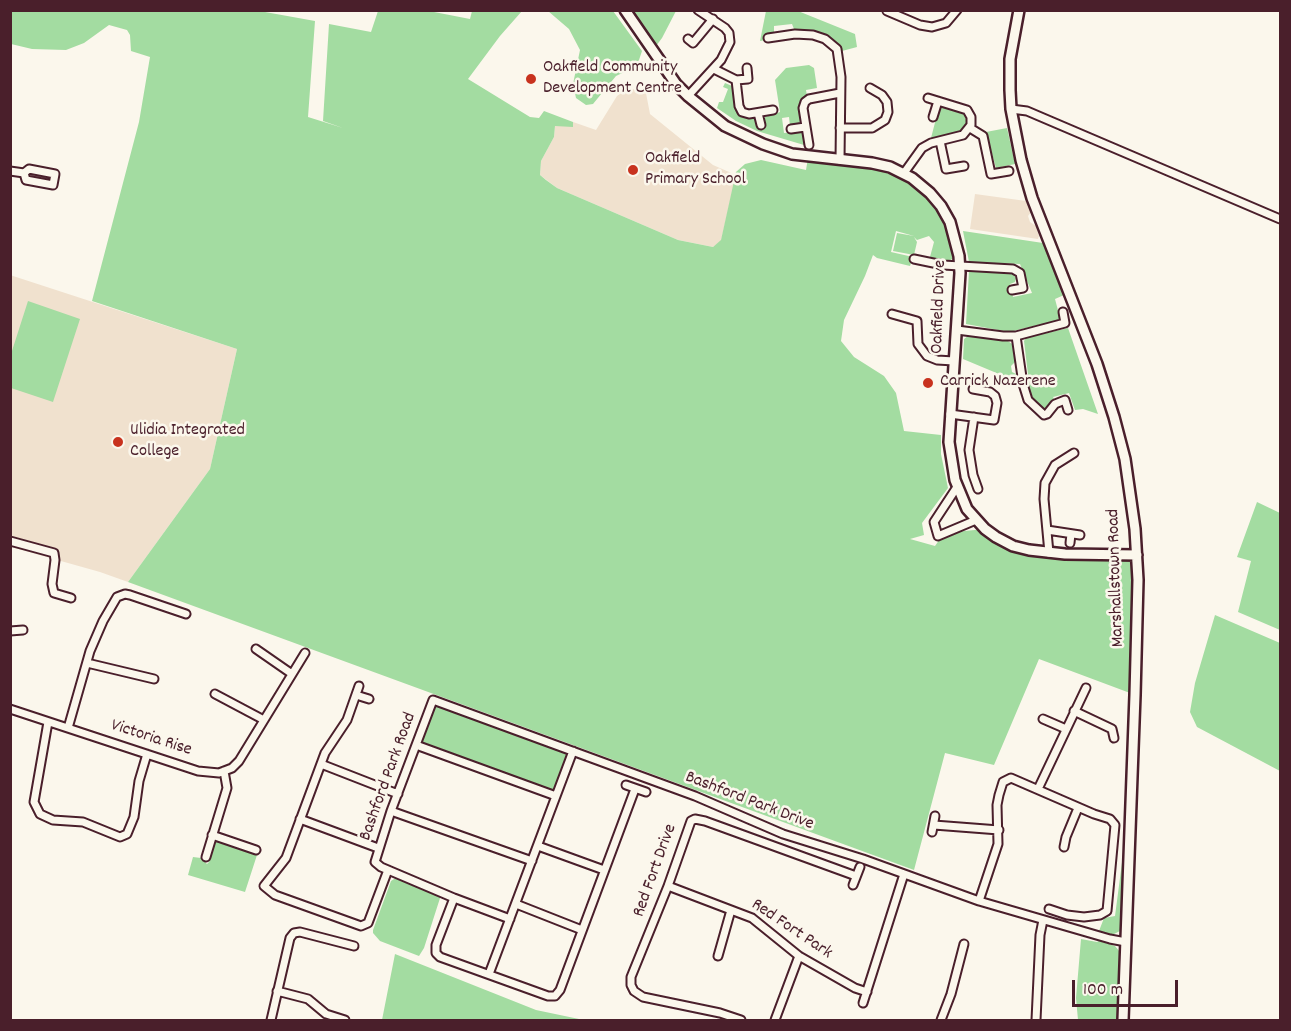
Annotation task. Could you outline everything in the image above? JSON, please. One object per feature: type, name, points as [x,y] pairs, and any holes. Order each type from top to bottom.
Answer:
[{"type":"main road","name":"Oakfield Drive","points":[[625,10],[666,72],[688,96],[725,126],[763,144],[792,153],[880,165],[904,173],[925,188],[943,208],[955,235],[960,266],[950,414],[951,462],[957,487],[967,509],[976,520],[1003,541],[1029,550],[1050,553],[1137,555]]},
{"type":"main road","name":"Marshallstown Road","points":[[1019,10],[1010,59],[1011,109],[1021,160],[1032,198],[1097,364],[1114,417],[1125,459],[1136,529],[1135,695],[1122,1020]]},
{"type":"street","points":[[688,96],[714,69],[726,51],[730,39],[727,30],[698,10]]},
{"type":"street","points":[[887,11],[920,25],[932,27],[950,21],[957,10]]},
{"type":"street","points":[[693,43],[713,19]]},
{"type":"street","points":[[768,38],[795,34],[813,35],[834,45],[840,60],[840,160]]},
{"type":"street","points":[[714,69],[736,80],[748,79],[747,68]]},
{"type":"street","points":[[736,80],[740,110],[747,114],[773,110]]},
{"type":"street","points":[[840,128],[866,129],[879,126],[885,120],[888,114],[887,100],[882,94],[870,88]]},
{"type":"street","points":[[808,145],[803,108],[805,101],[840,93]]},
{"type":"street","points":[[904,173],[922,148],[963,135],[970,128],[971,117],[967,110],[928,98]]},
{"type":"street","points":[[933,117],[938,101]]},
{"type":"street","points":[[1011,109],[1027,111],[1281,219]]},
{"type":"street","points":[[758,113],[760,125]]},
{"type":"street","points":[[791,129],[805,127]]},
{"type":"street","points":[[970,128],[983,136],[991,174],[1009,171]]},
{"type":"street","points":[[940,141],[946,169],[964,166]]},
{"type":"street","points":[[10,171],[24,173]]},
{"type":"street","points":[[914,259],[937,264],[1015,269],[1020,273],[1023,288],[1012,290]]},
{"type":"street","points":[[957,330],[1016,336],[1065,323],[1063,312]]},
{"type":"street","points":[[892,314],[917,321],[918,346],[927,356],[935,360],[954,361]]},
{"type":"street","points":[[1016,336],[1023,384],[1028,400],[1044,415],[1055,404],[1065,400],[1068,410]]},
{"type":"street","points":[[950,414],[994,420],[996,400],[993,394],[973,389]]},
{"type":"street","points":[[974,417],[969,450],[978,489]]},
{"type":"street","points":[[1050,553],[1044,492],[1046,479],[1057,463],[1074,453]]},
{"type":"street","points":[[957,487],[934,522],[938,536],[976,520]]},
{"type":"street","points":[[1047,530],[1080,535]]},
{"type":"street","points":[[1070,543],[1071,534]]},
{"type":"street","points":[[10,541],[54,554],[52,584],[54,593],[70,598]]},
{"type":"street","points":[[68,728],[87,663],[103,621],[115,600],[121,595],[130,595],[186,614]]},
{"type":"street","points":[[10,631],[23,630]]},
{"type":"street","points":[[256,649],[292,674]]},
{"type":"street","points":[[206,857],[227,790],[224,771],[239,761],[305,653]]},
{"type":"street","points":[[87,663],[154,679]]},
{"type":"street","points":[[359,686],[347,720],[325,753],[286,858],[264,886],[275,894],[361,926],[368,923],[388,870],[510,919]]},
{"type":"street","points":[[1038,789],[1086,688]]},
{"type":"street","points":[[215,693],[264,720]]},
{"type":"street","points":[[356,695],[369,699]]},
{"type":"street","name":"Bashford Park Drive","points":[[433,700],[695,796],[783,834],[904,874],[979,902],[1126,942]]},
{"type":"street","name":"Bashford Park Road","points":[[388,870],[375,862],[378,848],[433,700]]},
{"type":"street","name":"Victoria Rise","points":[[10,709],[202,772],[224,771]]},
{"type":"street","points":[[1074,711],[1112,729],[1114,738]]},
{"type":"street","points":[[1043,719],[1066,729]]},
{"type":"street","points":[[48,722],[34,802],[40,814],[53,820],[83,822],[113,836],[125,836],[129,832],[134,817],[139,781],[147,754]]},
{"type":"street","points":[[417,745],[556,796]]},
{"type":"street","points":[[489,974],[573,751]]},
{"type":"street","points":[[321,764],[398,794]]},
{"type":"street","points":[[979,902],[996,852],[999,830],[998,800],[1004,781],[1013,778],[1078,808],[1110,819],[1115,824],[1108,909],[1103,914],[1088,917],[1072,916],[1048,909]]},
{"type":"street","points":[[626,785],[646,792]]},
{"type":"street","points":[[454,898],[436,945],[436,953],[440,957],[548,996],[555,996],[560,990],[635,789]]},
{"type":"street","points":[[1064,847],[1065,837],[1078,808]]},
{"type":"street","points":[[391,811],[532,861]]},
{"type":"street","points":[[300,819],[378,848]]},
{"type":"street","name":"Red Fort Drive","points":[[741,1020],[720,1013],[643,997],[631,987],[631,977],[668,886],[688,826],[695,819],[856,876]]},
{"type":"street","points":[[934,824],[999,830]]},
{"type":"street","points":[[212,836],[255,850]]},
{"type":"street","points":[[538,846],[604,870]]},
{"type":"street","points":[[853,885],[860,867]]},
{"type":"street","points":[[863,1002],[904,874]]},
{"type":"street","name":"Red Fort Park","points":[[668,886],[754,919],[799,956],[853,987],[867,992]]},
{"type":"street","points":[[516,904],[582,930]]},
{"type":"street","name":"Red Fort Park","points":[[718,956],[731,910]]},
{"type":"street","points":[[1036,1020],[1040,935],[1043,920]]},
{"type":"street","points":[[271,1020],[290,938],[294,933],[300,932],[354,946]]},
{"type":"street","points":[[941,1020],[964,944]]},
{"type":"street","points":[[776,1020],[799,956]]},
{"type":"street","points":[[277,991],[308,999],[326,1014],[345,1020]]},
{"type":"shaded area","name":"Oakfield Primary School","points":[[645,88],[650,114],[713,165],[736,175],[721,241],[713,247],[678,240],[557,188],[540,175],[541,161],[554,137],[555,126],[573,126],[573,122],[596,130],[617,96],[625,90]]},
{"type":"shaded area","points":[[975,194],[1026,201],[1031,212],[1028,216],[1030,222],[1036,226],[1038,239],[970,229]]},
{"type":"shaded area","name":"Ulidia Integrated College","points":[[10,275],[237,349],[210,469],[128,582],[11,547]]},
{"type":"green space","points":[[254,10],[315,21],[308,117],[343,128],[323,121],[329,24],[371,32],[378,11],[429,11],[470,19],[472,11],[522,11],[468,79],[530,117],[539,118],[544,111],[573,122],[573,127],[555,126],[554,137],[541,161],[540,175],[546,180],[557,188],[678,240],[713,247],[721,240],[736,172],[745,164],[761,160],[806,170],[808,158],[884,170],[899,176],[927,196],[944,222],[952,247],[952,259],[947,262],[930,257],[934,242],[929,236],[917,240],[914,237],[917,242],[914,255],[893,251],[897,233],[914,236],[896,231],[891,252],[913,257],[910,266],[873,255],[844,320],[841,341],[854,357],[884,376],[896,393],[904,431],[941,435],[941,454],[948,488],[922,523],[924,535],[910,539],[935,546],[944,533],[985,529],[1014,546],[1137,555],[1120,931],[1112,935],[1099,931],[1104,918],[1115,916],[1123,855],[1130,693],[1039,659],[994,765],[945,753],[914,870],[128,582],[210,469],[237,349],[92,301],[139,122],[150,57],[131,51],[130,35],[127,30],[109,25],[84,43],[66,50],[32,49],[11,44],[10,11]]},
{"type":"green space","points":[[675,10],[676,11],[656,46],[633,11]]},
{"type":"green space","points":[[548,11],[613,11],[642,51],[637,66],[616,76],[593,104],[586,105],[576,98],[573,84],[580,50],[569,29]]},
{"type":"green space","points":[[766,11],[798,11],[855,34],[857,47],[842,51],[828,36],[813,31],[794,29],[792,24],[774,26],[774,32],[766,35],[766,40],[760,41]]},
{"type":"green space","points":[[809,65],[814,68],[817,88],[806,90],[807,96],[801,101],[802,120],[790,126],[789,117],[782,118],[784,133],[800,132],[804,135],[804,145],[757,131],[717,108],[719,102],[723,102],[728,89],[723,87],[725,83],[732,86],[737,112],[743,117],[755,118],[758,127],[764,126],[765,117],[780,112],[775,80],[786,68]]},
{"type":"green space","points":[[943,106],[963,112],[967,116],[968,125],[962,131],[931,138],[938,111]]},
{"type":"green space","points":[[1007,128],[1015,164],[996,168],[986,132]]},
{"type":"green space","points":[[963,231],[1043,243],[1064,295],[1055,299],[1059,320],[1009,332],[966,324],[969,271],[1012,273],[1016,278],[1015,282],[1010,284],[1013,297],[1032,293],[1020,264],[969,262]]},
{"type":"green space","points":[[28,301],[80,319],[53,402],[11,388],[11,354]]},
{"type":"green space","points":[[1068,328],[1098,414],[1083,409],[1075,410],[1069,393],[1053,397],[1054,399],[1045,410],[1033,398],[1030,391],[1024,341],[1026,338]]},
{"type":"green space","points":[[968,336],[1008,341],[1012,344],[1015,362],[1011,366],[1018,382],[963,359],[964,339]]},
{"type":"green space","points":[[1257,502],[1280,513],[1280,630],[1238,612],[1251,561],[1237,557]]},
{"type":"green space","points":[[1215,615],[1280,643],[1280,771],[1197,727],[1190,712],[1195,683]]},
{"type":"green space","points":[[433,700],[573,751],[556,796],[417,745]]},
{"type":"green space","points":[[218,841],[257,855],[245,892],[188,875],[193,857],[201,858],[207,864],[212,845]]},
{"type":"green space","points":[[397,877],[441,895],[424,948],[419,956],[380,941],[373,933],[391,881]]},
{"type":"green space","points":[[1081,939],[1115,946],[1120,952],[1118,1020],[1078,1020],[1076,998]]},
{"type":"green space","points":[[395,954],[536,1010],[579,1019],[382,1020]]},
{"type":"place","name":"Oakfield Community Development Centre","points":[[531,79]]},
{"type":"place","name":"Oakfield Primary School","points":[[633,170]]},
{"type":"place","name":"Carrick Nazerene","points":[[928,383]]},
{"type":"place","name":"Ulidia Integrated College","points":[[118,442]]}]
